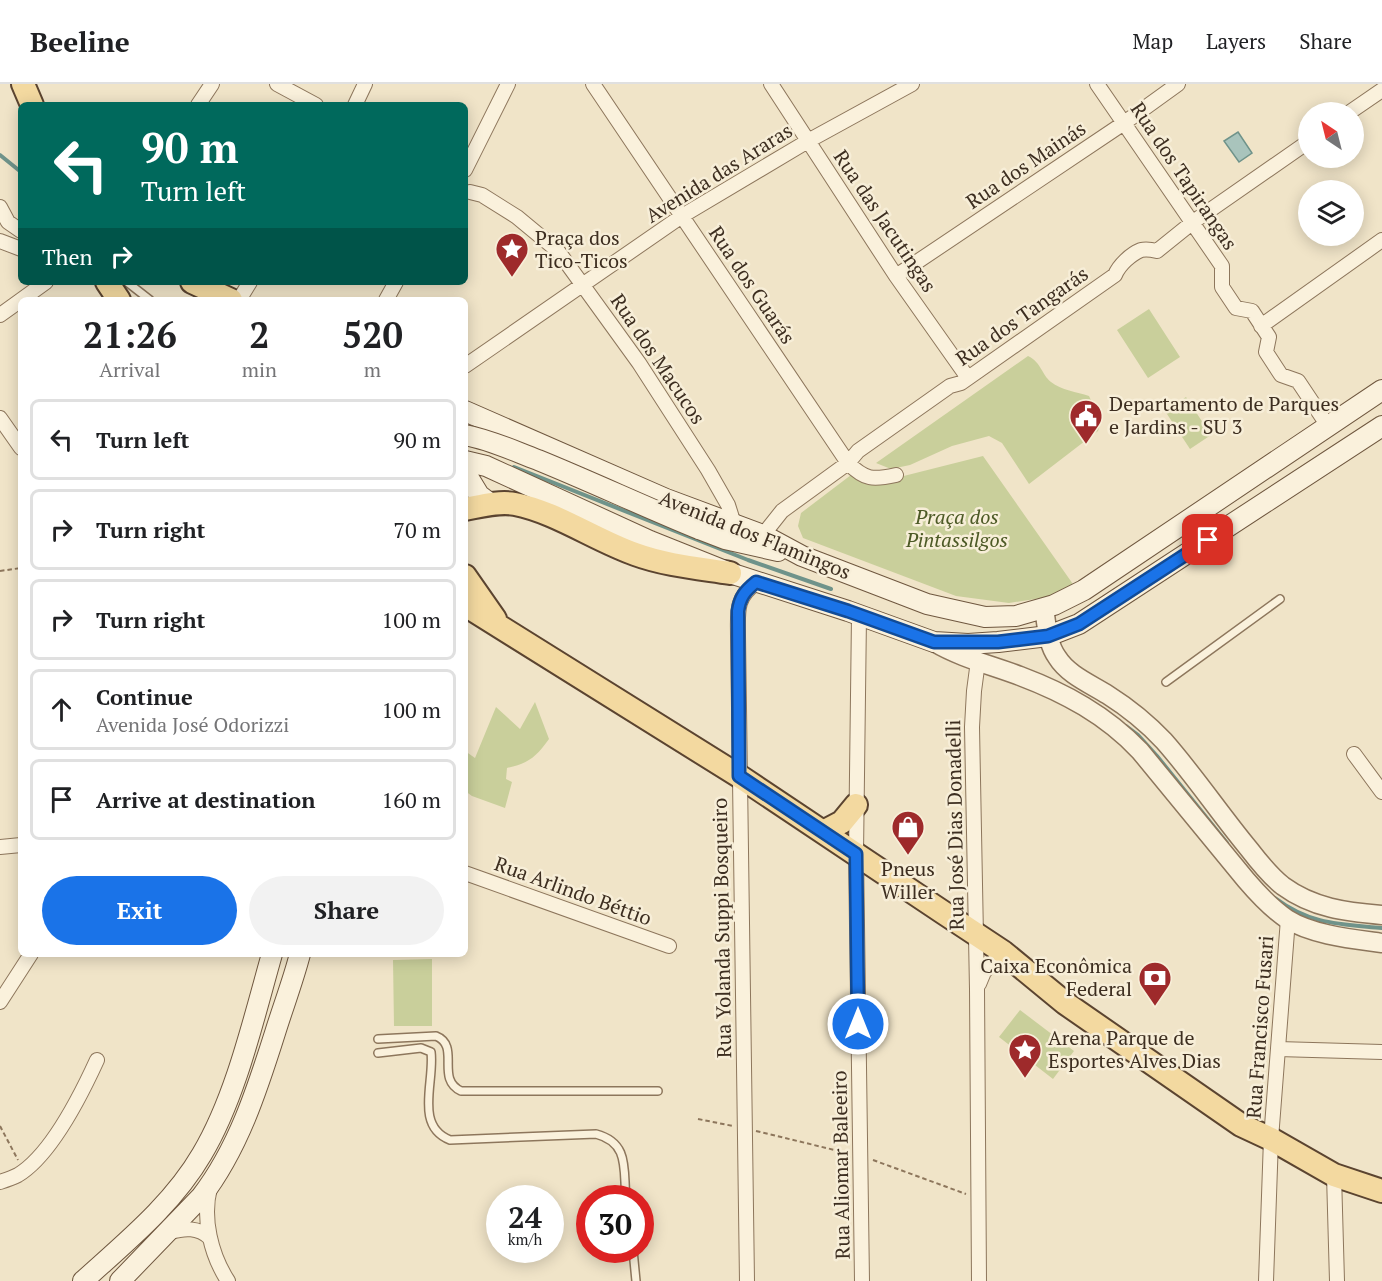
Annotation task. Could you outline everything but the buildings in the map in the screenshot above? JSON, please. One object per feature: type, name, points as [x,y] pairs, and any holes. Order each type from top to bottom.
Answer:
[{"type":"main road","points":[[23,84],[31,102]]},
{"type":"main road","points":[[198,285],[224,297]]},
{"type":"main road","name":"Avenida dos Flamingos","points":[[468,412],[666,499],[763,535],[802,556],[927,604],[985,617],[1016,616],[1049,607],[1084,590],[1382,390]]},
{"type":"main road","points":[[468,462],[486,466],[650,541],[756,582],[934,642],[998,642],[1048,636],[1079,624],[1382,426]]},
{"type":"main road","points":[[468,448],[475,440],[489,433],[512,431]]},
{"type":"main road","points":[[468,436],[506,447],[699,529],[742,543],[802,556]]},
{"type":"main road","points":[[468,477],[479,495],[491,504]]},
{"type":"main road","points":[[468,508],[491,504],[515,504],[635,555],[730,573]]},
{"type":"main road","points":[[468,580],[503,629]]},
{"type":"main road","points":[[468,607],[739,776],[1003,952],[1065,1003],[1241,1125],[1271,1139],[1334,1175],[1382,1191]]},
{"type":"main road","points":[[823,832],[843,822],[856,805]]},
{"type":"main road","points":[[83,1281],[161,1208],[188,1176],[203,1153],[222,1112],[245,1047],[271,957]]},
{"type":"main road","points":[[120,1281],[170,1232],[212,1183],[234,1145],[246,1116],[299,957]]},
{"type":"street","points":[[200,102],[212,84]]},
{"type":"street","points":[[277,84],[310,102]]},
{"type":"street","points":[[356,102],[365,84]]},
{"type":"street","points":[[468,165],[508,84]]},
{"type":"street","name":"Rua dos Guarás","points":[[593,84],[848,463],[866,477],[896,475]]},
{"type":"street","name":"Rua das Jacutingas","points":[[771,84],[896,276],[968,378]]},
{"type":"street","name":"Avenida das Araras","points":[[468,364],[682,216],[808,141],[912,84]]},
{"type":"street","name":"Rua dos Tapirangas","points":[[1097,84],[1222,266],[1222,287],[1236,308],[1252,311],[1261,326]]},
{"type":"street","name":"Rua dos Mainás","points":[[896,276],[1124,123],[1178,84]]},
{"type":"street","points":[[1364,102],[1382,90]]},
{"type":"street","name":"Rua dos Tangarás","points":[[763,535],[791,504],[848,463],[858,451],[945,390],[968,378],[1115,275],[1119,266],[1130,258],[1142,250],[1157,251],[1193,222],[1298,149]]},
{"type":"street","points":[[468,176],[472,183],[468,193]]},
{"type":"street","name":"Rua dos Macucos","points":[[468,195],[482,195],[543,236],[558,251],[639,363],[708,470],[728,505],[734,524]]},
{"type":"street","points":[[0,207],[8,222],[18,229]]},
{"type":"street","points":[[1328,426],[1298,381],[1281,375],[1266,352],[1269,337],[1261,326],[1382,240]]},
{"type":"street","points":[[0,241],[18,248]]},
{"type":"street","points":[[25,297],[42,285]]},
{"type":"street","points":[[0,315],[18,302]]},
{"type":"street","points":[[0,418],[18,444]]},
{"type":"street","name":"Rua Yolanda Suppi Bosqueiro","points":[[747,1281],[738,611],[742,596],[756,582]]},
{"type":"street","points":[[1049,607],[1048,636],[1057,658],[1074,675],[1110,696],[1149,726],[1265,869],[1281,884],[1314,904],[1334,910],[1381,915]]},
{"type":"street","name":"Rua Aliomar Baleeiro","points":[[859,616],[856,854],[862,1281]]},
{"type":"street","points":[[934,642],[954,654],[1058,691],[1121,731],[1261,897],[1288,919],[1304,927],[1349,939],[1382,944]]},
{"type":"street","name":"Rua José Dias Donadelli","points":[[978,661],[972,727],[977,935],[979,1281]]},
{"type":"street","points":[[1354,754],[1378,777],[1382,792]]},
{"type":"street","points":[[0,847],[18,844]]},
{"type":"street","name":"Rua Arlindo Béttio","points":[[468,874],[669,946]]},
{"type":"street","name":"Rua Francisco Fusari","points":[[1266,1281],[1271,1139],[1288,919]]},
{"type":"street","points":[[977,989],[984,972],[1003,952]]},
{"type":"street","points":[[0,1002],[29,957]]},
{"type":"street","points":[[1278,1049],[1382,1052]]},
{"type":"street","points":[[0,1182],[17,1176],[44,1150],[68,1116],[97,1060]]},
{"type":"street","points":[[1334,1175],[1337,1281]]},
{"type":"street","points":[[212,1183],[208,1196],[207,1215],[210,1238],[228,1281]]},
{"type":"street","points":[[170,1232],[193,1228],[200,1230],[210,1238]]},
{"type":"lane","points":[[132,285],[147,297]]},
{"type":"lane","points":[[1166,681],[1280,599]]},
{"type":"lane","points":[[378,1039],[436,1036],[442,1038],[447,1045],[449,1080],[453,1088],[461,1091],[658,1091]]},
{"type":"lane","points":[[378,1053],[421,1048],[431,1052],[430,1120],[435,1131],[441,1136],[450,1140],[596,1134],[608,1137],[620,1149],[624,1158],[625,1185]]},
{"type":"lane","points":[[634,1263],[636,1281]]},
{"type":"path","points":[[0,571],[18,568]]},
{"type":"path","points":[[698,1119],[859,1155],[980,1199]]},
{"type":"path","points":[[0,1126],[24,1170]]},
{"type":"green space","points":[[1149,309],[1180,357],[1148,378],[1117,330]]},
{"type":"green space","points":[[1028,356],[1055,385],[1089,396],[1101,422],[1098,431],[1029,484],[1002,443],[989,436],[952,446],[910,465],[891,469],[876,463]]},
{"type":"green space","points":[[1186,397],[1211,435],[1190,449],[1165,411]]},
{"type":"green space","name":"Praça dos Pintassilgos","points":[[983,456],[1075,587],[1048,597],[1009,603],[956,596],[803,538],[798,526],[801,513],[851,475],[868,485]]},
{"type":"green space","points":[[535,702],[549,739],[531,758],[507,768],[506,779],[512,782],[505,808],[468,793],[468,753],[475,758],[496,707],[520,729]]},
{"type":"green space","points":[[432,959],[432,1026],[394,1026],[393,960]]},
{"type":"green space","points":[[1020,1010],[1074,1051],[1053,1079],[999,1037]]},
{"type":"water","points":[[1238,132],[1252,153],[1239,162],[1224,141]]},
{"type":"waterway","points":[[0,155],[18,170]]},
{"type":"waterway","points":[[514,467],[748,560],[831,589]]},
{"type":"waterway","points":[[1126,726],[1138,735],[1157,756],[1227,843]]},
{"type":"waterway","points":[[1275,898],[1301,914],[1326,922],[1382,928]]},
{"type":"place","name":"Praça dos Tico-Ticos","points":[[512,278]]},
{"type":"place","name":"Departamento de Parques e Jardins - SU 3","points":[[1086,445]]},
{"type":"place","name":"Pneus Willer","points":[[908,856]]},
{"type":"place","name":"Caixa Econômica Federal","points":[[1155,1007]]},
{"type":"place","name":"Arena Parque de Esportes Alves Dias","points":[[1025,1079]]},
{"type":"route","points":[[858,1024],[856,854],[739,776],[738,611],[742,596],[756,582],[848,611],[934,642],[968,644],[1048,636],[1079,624],[1208,540]]}]
